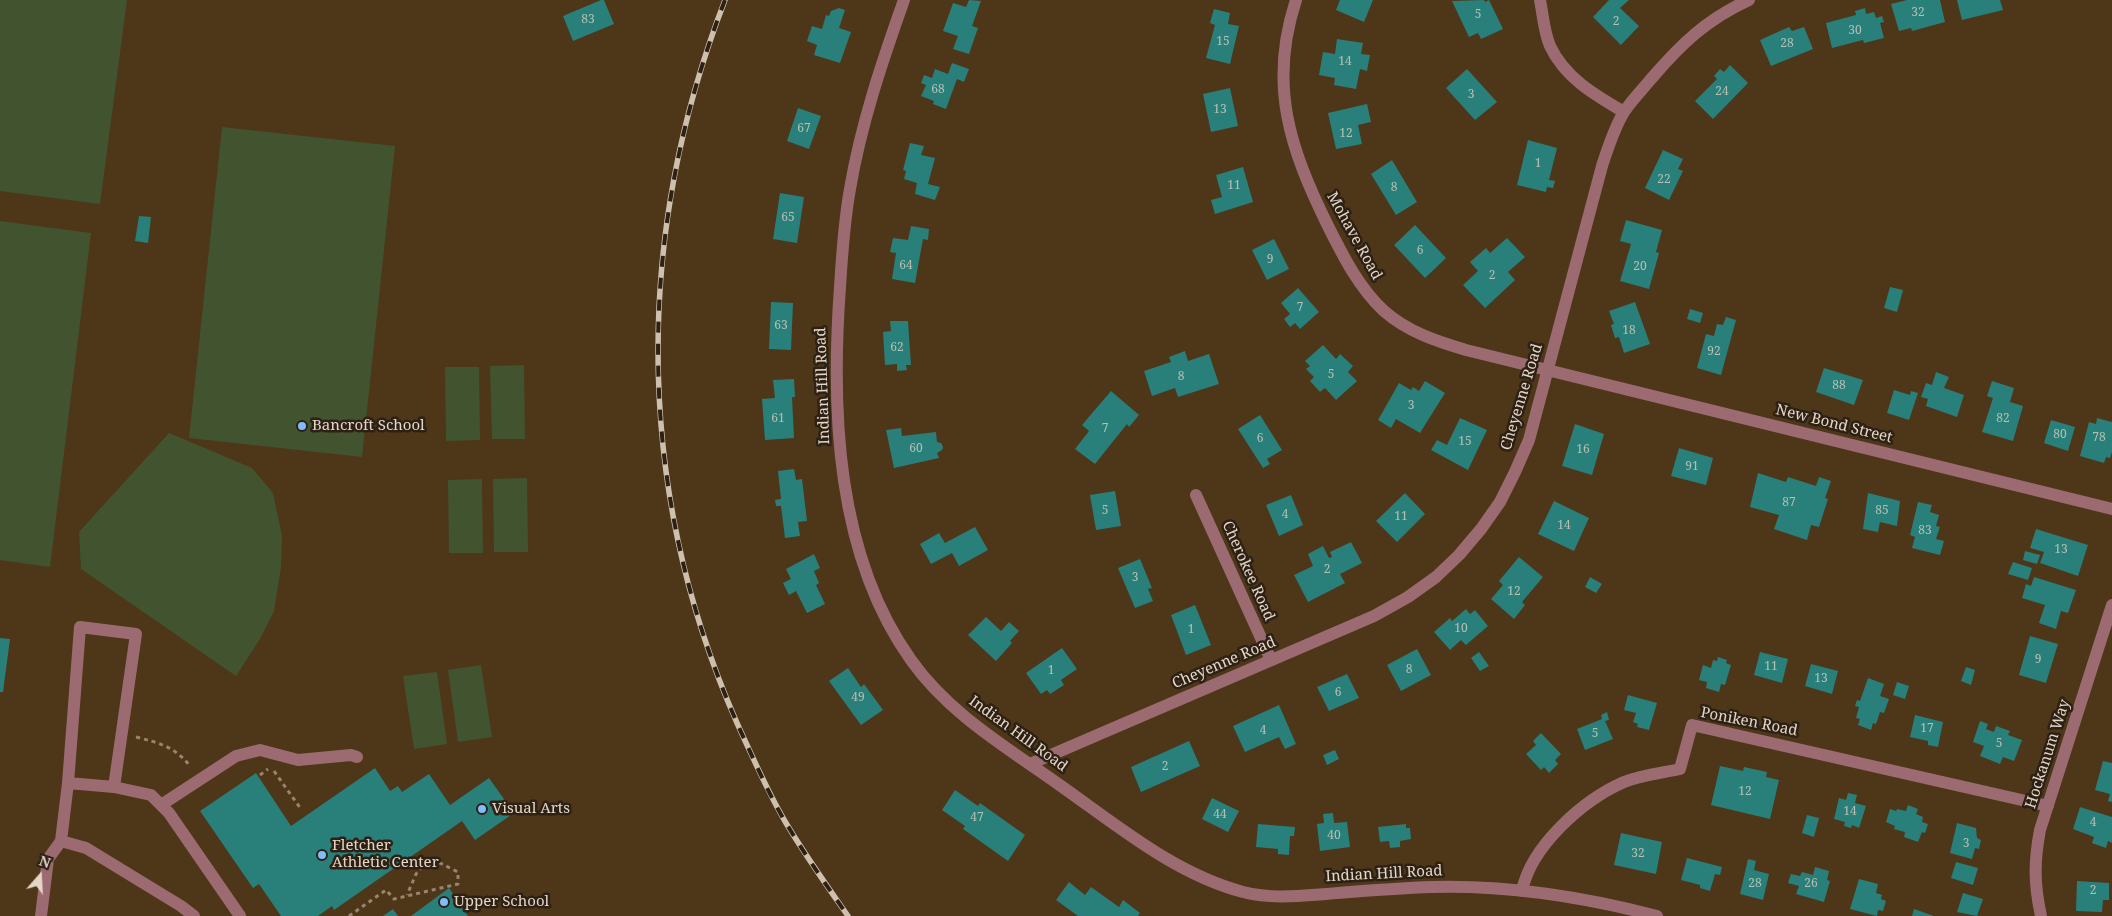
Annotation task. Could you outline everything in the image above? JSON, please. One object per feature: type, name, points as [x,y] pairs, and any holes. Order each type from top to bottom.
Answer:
[{"type":"street","name":"Indian Hill Road","points":[[904,0],[876,84],[850,189],[841,254],[836,380],[839,430],[849,509],[862,557],[877,600],[912,663],[943,697],[975,726],[1163,857],[1207,880],[1246,892],[1277,896],[1430,887],[1490,888],[1585,900],[1657,916]]},
{"type":"street","name":"Mohave Road","points":[[1296,0],[1290,21],[1283,65],[1284,101],[1290,133],[1305,178],[1334,239],[1361,285],[1385,312],[1415,332],[1466,350],[1548,370]]},
{"type":"street","points":[[1540,0],[1548,38],[1560,61],[1583,87],[1624,112]]},
{"type":"street","name":"Cheyenne Road","points":[[1030,764],[1374,616],[1408,597],[1436,577],[1459,555],[1500,502],[1529,440],[1602,166],[1624,112],[1666,61],[1688,38],[1710,21],[1750,0]]},
{"type":"street","name":"New Bond Street","points":[[1548,370],[2112,509]]},
{"type":"street","name":"Cherokee Road","points":[[1196,495],[1271,660]]},
{"type":"street","name":"Hockanum Way","points":[[2041,916],[2034,875],[2034,861],[2040,830],[2112,605]]},
{"type":"street","points":[[41,916],[48,859],[61,840],[68,783],[80,627],[136,634],[114,787]]},
{"type":"street","name":"Poniken Road","points":[[1522,891],[1527,874],[1547,842],[1571,817],[1588,804],[1625,782],[1680,769],[1692,725],[2048,806]]},
{"type":"street","points":[[161,805],[236,756],[260,750],[298,760],[351,755],[357,757]]},
{"type":"street","points":[[68,783],[114,787],[151,795],[169,813],[240,916]]},
{"type":"street","points":[[61,840],[86,848],[181,906],[194,916]]},
{"type":"path","points":[[121,734],[170,747],[180,754],[199,779]]},
{"type":"path","points":[[260,774],[271,767],[301,809]]},
{"type":"path","points":[[349,916],[386,890],[394,899],[458,884],[458,872],[440,862],[428,860],[416,874],[408,895]]},
{"type":"green space","points":[[0,0],[127,0],[100,204],[0,191]]},
{"type":"green space","points":[[222,127],[395,146],[362,457],[189,438]]},
{"type":"green space","points":[[0,221],[91,233],[50,567],[0,560]]},
{"type":"green space","points":[[524,365],[525,439],[492,439],[490,366]]},
{"type":"green space","points":[[445,367],[479,367],[480,440],[446,441]]},
{"type":"green space","points":[[169,433],[252,468],[273,493],[282,536],[281,567],[274,611],[260,639],[236,676],[81,569],[79,532]]},
{"type":"green space","points":[[527,478],[528,552],[494,552],[493,479]]},
{"type":"green space","points":[[482,479],[483,553],[449,553],[448,480]]},
{"type":"green space","points":[[481,665],[492,737],[458,742],[448,670]]},
{"type":"green space","points":[[437,672],[447,744],[414,749],[403,676]]},
{"type":"building","points":[[604,0],[614,24],[573,41],[563,16]]},
{"type":"building","points":[[969,0],[981,1],[972,26],[978,28],[969,54],[953,49],[958,36],[943,31],[953,3],[966,7]]},
{"type":"building","points":[[1340,0],[1373,0],[1364,22],[1336,10]]},
{"type":"building","points":[[1484,0],[1485,2],[1489,0],[1503,29],[1481,39],[1478,33],[1469,37],[1452,1]]},
{"type":"building","points":[[1609,0],[1629,0],[1620,8],[1639,26],[1621,45],[1593,17]]},
{"type":"building","points":[[1907,0],[1940,0],[1945,22],[1912,31],[1911,28],[1899,31],[1891,4]]},
{"type":"building","points":[[1957,0],[2000,0],[2003,10],[1962,20]]},
{"type":"building","points":[[839,8],[845,10],[839,28],[851,32],[840,63],[814,55],[817,45],[807,41],[812,26],[822,29],[826,15],[829,16],[831,11]]},
{"type":"building","points":[[1865,8],[1866,14],[1874,12],[1876,18],[1882,16],[1884,22],[1880,23],[1884,38],[1864,43],[1863,40],[1832,48],[1826,23],[1856,15],[1855,11]]},
{"type":"building","points":[[1214,9],[1230,13],[1228,24],[1239,26],[1230,64],[1206,58],[1215,25],[1210,23]]},
{"type":"building","points":[[1789,27],[1792,31],[1804,27],[1813,49],[1771,66],[1760,40]]},
{"type":"building","points":[[1337,39],[1363,43],[1361,54],[1370,55],[1367,71],[1360,69],[1356,89],[1334,85],[1335,78],[1319,75],[1323,52],[1335,54]]},
{"type":"building","points":[[952,63],[969,69],[964,82],[957,79],[946,109],[933,104],[934,101],[921,96],[926,85],[921,83],[924,75],[932,78],[935,69],[948,74]]},
{"type":"building","points":[[1730,65],[1748,83],[1713,119],[1695,101],[1717,79],[1714,76],[1720,69],[1724,72]]},
{"type":"building","points":[[1467,69],[1497,102],[1475,120],[1446,88]]},
{"type":"building","points":[[1230,88],[1238,126],[1211,132],[1203,94]]},
{"type":"building","points":[[1367,104],[1371,122],[1358,125],[1362,144],[1336,149],[1328,113]]},
{"type":"building","points":[[798,108],[821,116],[809,149],[787,141]]},
{"type":"building","points":[[1528,140],[1557,148],[1549,180],[1555,181],[1553,188],[1547,187],[1546,192],[1517,185]]},
{"type":"building","points":[[910,143],[924,146],[921,155],[935,158],[928,184],[940,187],[935,200],[915,194],[917,183],[904,179],[906,171],[903,170]]},
{"type":"building","points":[[1663,150],[1683,159],[1678,169],[1683,171],[1669,200],[1645,188]]},
{"type":"building","points":[[1392,160],[1417,202],[1396,215],[1371,174]]},
{"type":"building","points":[[1243,167],[1253,202],[1215,214],[1211,200],[1222,197],[1216,175]]},
{"type":"building","points":[[780,193],[804,197],[797,243],[773,239]]},
{"type":"building","points":[[139,216],[151,217],[148,243],[135,241]]},
{"type":"building","points":[[1626,220],[1662,230],[1656,252],[1659,253],[1649,289],[1620,281],[1631,244],[1620,241]]},
{"type":"building","points":[[1415,225],[1446,258],[1425,278],[1394,245]]},
{"type":"building","points":[[911,226],[929,229],[928,240],[923,239],[915,283],[892,279],[896,253],[890,252],[893,238],[908,240]]},
{"type":"building","points":[[1507,238],[1525,257],[1508,272],[1515,280],[1485,308],[1463,285],[1478,271],[1470,262],[1486,248],[1490,253]]},
{"type":"building","points":[[1274,239],[1289,269],[1267,280],[1252,250]]},
{"type":"building","points":[[1890,287],[1903,290],[1897,312],[1884,308]]},
{"type":"building","points":[[1298,288],[1319,312],[1300,329],[1295,323],[1290,327],[1284,319],[1290,314],[1281,303]]},
{"type":"building","points":[[771,302],[793,303],[791,350],[769,349]]},
{"type":"building","points":[[1635,302],[1650,344],[1624,353],[1619,337],[1615,338],[1611,325],[1614,324],[1609,311]]},
{"type":"building","points":[[1690,309],[1703,313],[1700,323],[1687,319]]},
{"type":"building","points":[[1726,317],[1736,320],[1721,375],[1697,368],[1706,334],[1714,336],[1717,324],[1723,325]]},
{"type":"building","points":[[890,321],[908,321],[911,365],[906,365],[907,370],[897,371],[897,364],[885,365],[883,332],[891,331]]},
{"type":"building","points":[[1323,345],[1336,359],[1340,354],[1353,366],[1348,372],[1357,381],[1336,400],[1325,388],[1320,392],[1310,381],[1314,377],[1306,369],[1310,366],[1305,361]]},
{"type":"building","points":[[1185,351],[1188,361],[1209,354],[1219,384],[1178,397],[1175,388],[1152,396],[1144,371],[1171,362],[1169,357]]},
{"type":"building","points":[[1824,368],[1863,380],[1854,405],[1816,392]]},
{"type":"building","points":[[1936,372],[1949,377],[1944,388],[1964,395],[1957,417],[1926,406],[1928,399],[1921,397],[1926,383],[1932,385]]},
{"type":"building","points":[[794,379],[795,397],[792,397],[794,438],[765,440],[762,399],[775,398],[773,380]]},
{"type":"building","points":[[1425,381],[1445,393],[1420,433],[1396,419],[1391,428],[1378,420],[1399,383],[1411,390],[1413,387],[1419,391]]},
{"type":"building","points":[[1992,381],[2014,388],[2010,402],[2023,406],[2013,441],[1982,432],[1993,398],[1987,396]]},
{"type":"building","points":[[1894,390],[1910,395],[1911,391],[1918,393],[1909,420],[1887,413]]},
{"type":"building","points":[[1111,391],[1139,415],[1129,427],[1127,424],[1095,464],[1075,449],[1089,431],[1082,425]]},
{"type":"building","points":[[1260,415],[1282,450],[1267,459],[1270,464],[1263,468],[1238,429]]},
{"type":"building","points":[[1460,418],[1487,430],[1468,470],[1431,450],[1437,440],[1447,445]]},
{"type":"building","points":[[2097,418],[2112,422],[2112,452],[2110,458],[2106,457],[2104,463],[2080,456],[2089,422],[2096,424]]},
{"type":"building","points":[[2051,420],[2075,427],[2068,451],[2044,443]]},
{"type":"building","points":[[1575,424],[1604,434],[1592,475],[1562,466]]},
{"type":"building","points":[[901,428],[902,436],[936,432],[937,442],[941,443],[943,447],[937,453],[939,458],[894,468],[886,430]]},
{"type":"building","points":[[1679,448],[1713,458],[1706,485],[1671,476]]},
{"type":"building","points":[[794,469],[796,480],[802,479],[807,521],[798,522],[800,536],[785,538],[781,506],[776,506],[775,500],[781,499],[778,471]]},
{"type":"building","points":[[1758,473],[1786,482],[1788,477],[1816,486],[1819,477],[1831,481],[1825,498],[1828,499],[1819,527],[1811,525],[1807,540],[1774,529],[1779,515],[1750,507]]},
{"type":"building","points":[[1115,491],[1121,526],[1096,530],[1090,495]]},
{"type":"building","points":[[1405,493],[1425,514],[1397,542],[1376,521]]},
{"type":"building","points":[[1868,493],[1900,501],[1897,526],[1880,522],[1878,532],[1863,529]]},
{"type":"building","points":[[1291,495],[1303,525],[1279,536],[1266,505]]},
{"type":"building","points":[[1554,501],[1589,518],[1574,551],[1538,534]]},
{"type":"building","points":[[1918,502],[1932,505],[1930,512],[1939,515],[1936,526],[1940,527],[1936,539],[1944,541],[1940,555],[1912,548],[1915,537],[1910,535]]},
{"type":"building","points":[[975,527],[988,550],[959,566],[952,553],[931,564],[920,544],[939,533],[945,543]]},
{"type":"building","points":[[2036,529],[2088,545],[2078,576],[2040,563],[2044,552],[2030,548]]},
{"type":"building","points":[[1351,542],[1362,563],[1340,574],[1345,583],[1308,602],[1294,575],[1313,566],[1308,554],[1323,546],[1329,558],[1332,557],[1330,552]]},
{"type":"building","points":[[2025,551],[2040,555],[2037,564],[2023,560]]},
{"type":"building","points":[[814,554],[820,568],[814,571],[819,583],[816,585],[825,604],[807,613],[796,591],[789,595],[783,583],[791,579],[786,569]]},
{"type":"building","points":[[1519,557],[1543,577],[1522,602],[1525,605],[1514,619],[1491,599],[1503,585],[1499,581]]},
{"type":"building","points":[[1140,559],[1152,588],[1148,589],[1153,601],[1135,608],[1118,568]]},
{"type":"building","points":[[2013,562],[2032,568],[2028,580],[2008,574]]},
{"type":"building","points":[[1590,577],[1602,584],[1596,593],[1585,587]]},
{"type":"building","points":[[2034,577],[2076,590],[2068,613],[2061,611],[2056,629],[2039,623],[2045,605],[2022,598],[2026,584],[2031,586]]},
{"type":"building","points":[[1195,605],[1211,645],[1186,655],[1171,615]]},
{"type":"building","points":[[1466,609],[1470,614],[1475,610],[1488,626],[1466,645],[1461,640],[1450,650],[1434,632],[1450,618],[1452,621]]},
{"type":"building","points":[[986,617],[1001,631],[1009,622],[1019,631],[1010,641],[1012,643],[996,661],[968,635]]},
{"type":"building","points":[[2030,636],[2058,644],[2046,683],[2019,675]]},
{"type":"building","points":[[0,638],[10,639],[3,692],[0,692]]},
{"type":"building","points":[[1062,648],[1077,669],[1061,680],[1064,685],[1050,694],[1047,690],[1041,694],[1026,673]]},
{"type":"building","points":[[1417,649],[1431,675],[1401,691],[1387,665]]},
{"type":"building","points":[[1479,652],[1489,666],[1480,671],[1471,658]]},
{"type":"building","points":[[1760,652],[1788,659],[1782,683],[1754,675]]},
{"type":"building","points":[[1718,657],[1727,660],[1726,663],[1731,665],[1725,685],[1721,684],[1719,692],[1706,688],[1707,682],[1699,680],[1703,665],[1711,668],[1713,660],[1717,661]]},
{"type":"building","points":[[1811,664],[1838,671],[1832,694],[1805,686]]},
{"type":"building","points":[[1966,667],[1975,670],[1971,685],[1961,681]]},
{"type":"building","points":[[848,668],[861,687],[864,684],[883,710],[861,725],[829,681]]},
{"type":"building","points":[[1347,674],[1359,698],[1329,711],[1317,687]]},
{"type":"building","points":[[1868,678],[1884,684],[1880,696],[1889,699],[1884,713],[1880,712],[1876,724],[1873,723],[1871,730],[1858,725],[1860,719],[1856,718],[1859,707],[1855,706],[1857,700],[1860,701]]},
{"type":"building","points":[[1897,682],[1909,686],[1905,699],[1893,695]]},
{"type":"building","points":[[1628,695],[1657,703],[1649,730],[1637,727],[1638,724],[1633,722],[1636,713],[1624,710]]},
{"type":"building","points":[[1279,705],[1296,744],[1285,749],[1279,737],[1245,752],[1233,726]]},
{"type":"building","points":[[1607,712],[1609,720],[1605,721],[1613,739],[1585,750],[1577,729],[1602,719],[1601,715]]},
{"type":"building","points":[[1915,715],[1943,722],[1938,747],[1928,745],[1928,741],[1910,737]]},
{"type":"building","points":[[1980,721],[1988,724],[1986,729],[1994,732],[1996,726],[2010,731],[2008,735],[2022,740],[2014,761],[2003,757],[2000,764],[1980,756],[1984,746],[1973,742]]},
{"type":"building","points":[[1541,733],[1561,754],[1555,760],[1558,764],[1549,773],[1544,767],[1541,770],[1526,754],[1536,745],[1533,741]]},
{"type":"building","points":[[1189,741],[1200,766],[1141,792],[1131,767]]},
{"type":"building","points":[[1335,750],[1339,759],[1327,765],[1323,755]]},
{"type":"building","points":[[2103,761],[2112,763],[2112,802],[2108,801],[2110,794],[2095,790]]},
{"type":"building","points":[[1720,766],[1743,771],[1744,767],[1767,772],[1766,777],[1779,780],[1770,819],[1711,805]]},
{"type":"building","name":"Fletcher Athletic Center","points":[[375,768],[390,791],[398,786],[402,792],[429,774],[450,805],[489,778],[514,813],[475,840],[462,821],[334,910],[332,906],[318,916],[281,916],[259,884],[253,888],[200,811],[256,773],[291,826]]},
{"type":"building","points":[[955,790],[978,806],[980,803],[1025,835],[1008,861],[963,829],[965,826],[942,810]]},
{"type":"building","points":[[1848,793],[1857,795],[1855,803],[1866,806],[1859,828],[1852,825],[1851,828],[1844,826],[1845,822],[1834,819],[1839,798],[1846,800]]},
{"type":"building","points":[[1212,798],[1239,811],[1228,832],[1202,819]]},
{"type":"building","points":[[1908,805],[1918,809],[1916,814],[1923,817],[1922,822],[1928,824],[1925,833],[1922,832],[1918,842],[1904,837],[1905,832],[1894,829],[1895,826],[1886,822],[1890,809],[1906,811]]},
{"type":"building","points":[[2080,807],[2112,817],[2112,843],[2108,841],[2106,848],[2092,843],[2094,837],[2073,829]]},
{"type":"building","points":[[1333,813],[1334,823],[1347,822],[1350,847],[1320,851],[1317,824],[1324,823],[1323,814]]},
{"type":"building","points":[[1807,815],[1819,818],[1814,837],[1802,833]]},
{"type":"building","points":[[1957,823],[1976,828],[1977,838],[1981,840],[1979,849],[1975,848],[1972,859],[1950,853]]},
{"type":"building","points":[[1258,824],[1295,827],[1294,836],[1290,836],[1289,855],[1278,854],[1278,849],[1256,847]]},
{"type":"building","points":[[1406,824],[1406,828],[1410,828],[1411,839],[1400,841],[1400,847],[1390,848],[1389,841],[1380,842],[1378,827]]},
{"type":"building","points":[[1621,833],[1662,842],[1656,874],[1614,865]]},
{"type":"building","points":[[1687,858],[1722,867],[1720,875],[1715,874],[1710,891],[1700,888],[1700,885],[1681,880]]},
{"type":"building","points":[[1748,859],[1756,861],[1754,870],[1769,874],[1763,900],[1740,894]]},
{"type":"building","points":[[1956,862],[1978,868],[1973,885],[1951,878]]},
{"type":"building","points":[[1815,867],[1829,871],[1827,880],[1830,881],[1824,902],[1796,894],[1799,886],[1788,883],[1791,874],[1800,876],[1802,872],[1813,875]]},
{"type":"building","points":[[1859,879],[1878,884],[1876,893],[1882,895],[1881,899],[1886,901],[1883,911],[1878,910],[1877,916],[1850,909]]},
{"type":"building","points":[[2077,881],[2109,883],[2109,900],[2103,900],[2102,912],[2076,911]]},
{"type":"building","points":[[1069,882],[1085,895],[1091,887],[1119,907],[1123,900],[1140,913],[1138,916],[1078,916],[1056,900]]},
{"type":"building","name":"Upper School","points":[[449,888],[468,916],[411,916]]},
{"type":"building","points":[[1963,893],[1983,899],[1977,916],[1957,912]]},
{"type":"building","points":[[393,909],[398,916],[383,916]]},
{"type":"building","points":[[1914,909],[1934,916],[1912,916]]},
{"type":"railway","points":[[725,0],[694,93],[673,187],[661,281],[658,375],[666,469],[683,562],[710,654],[747,745],[786,823],[848,916]]},
{"type":"place","name":"Bancroft School","points":[[302,426]]},
{"type":"place","name":"Visual Arts","points":[[482,809]]},
{"type":"place","name":"Fletcher Athletic Center","points":[[322,855]]},
{"type":"place","name":"Upper School","points":[[444,902]]}]
